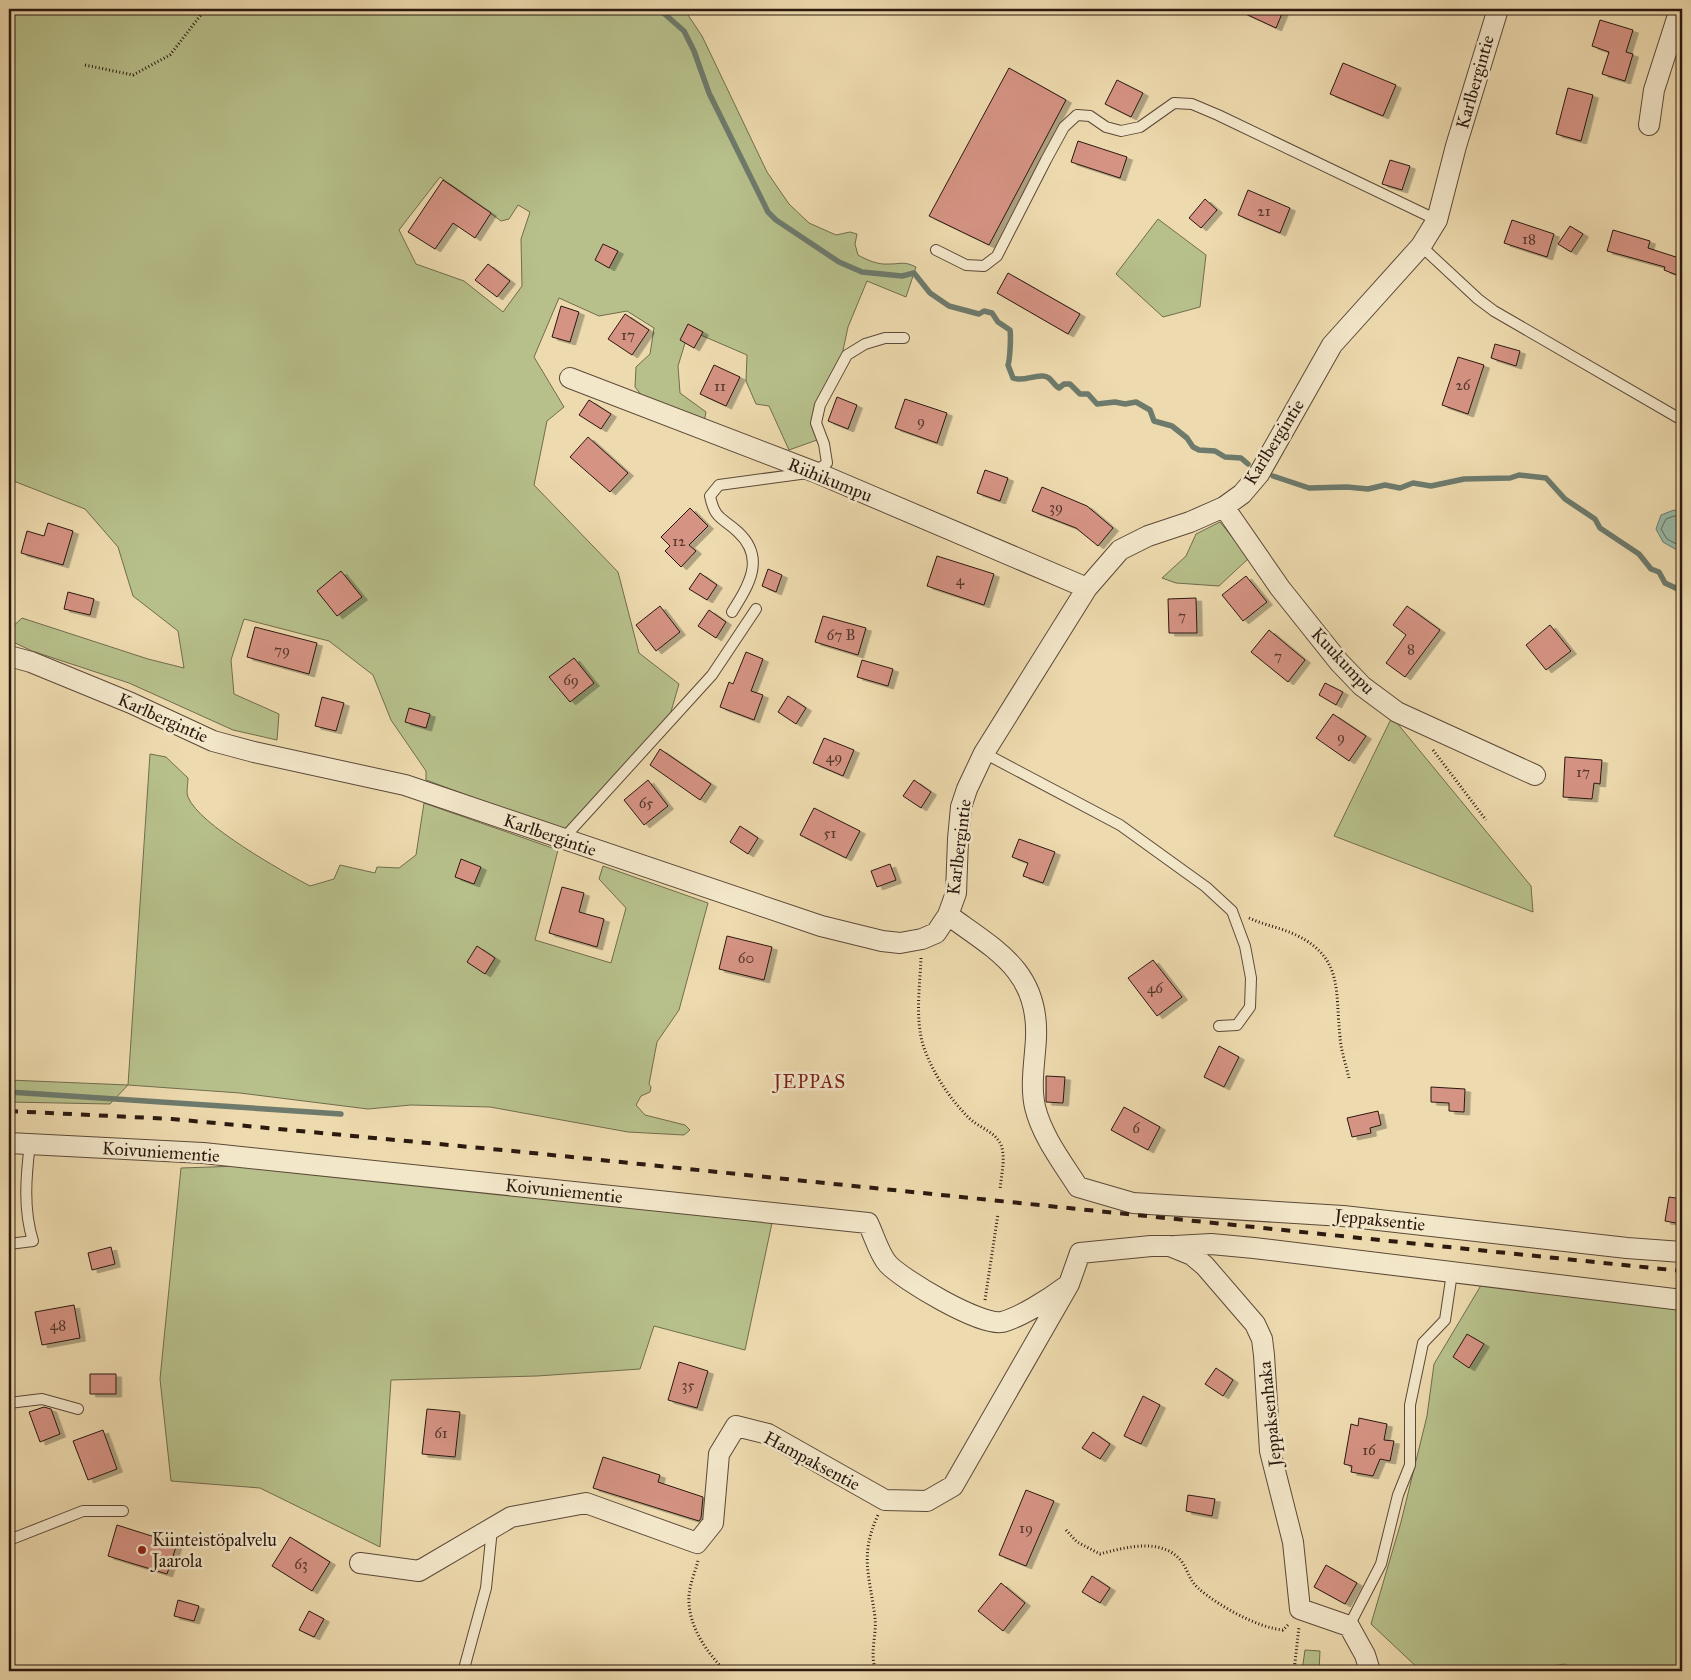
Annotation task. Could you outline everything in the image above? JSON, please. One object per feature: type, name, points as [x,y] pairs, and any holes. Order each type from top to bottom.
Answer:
[{"type":"street","name":"Karlbergintie","points":[[9,656],[31,662],[131,703],[212,741],[405,785],[821,926],[882,941],[900,943],[922,940],[936,933],[948,915],[956,893],[961,807],[966,789],[984,753],[1087,588],[1120,550],[1148,536],[1190,522],[1224,507],[1242,494],[1259,474],[1332,345],[1421,246],[1437,220],[1456,146],[1498,9]]},
{"type":"street","points":[[1649,125],[1654,90],[1680,9]]},
{"type":"street","name":"Riihikumpu","points":[[570,378],[814,472],[1087,588]]},
{"type":"street","name":"Kuukumpu","points":[[1224,507],[1280,588],[1339,662],[1362,686],[1397,712],[1535,775]]},
{"type":"street","name":"Jeppaksentie","points":[[948,915],[997,951],[1026,984],[1035,1003],[1036,1035],[1033,1086],[1035,1106],[1045,1134],[1078,1187],[1133,1203],[1344,1216],[1627,1248],[1682,1252]]},
{"type":"street","name":"Koivuniementie","points":[[9,1143],[203,1153],[868,1223],[887,1263],[924,1290],[963,1313],[1000,1322],[1033,1307],[1069,1284]]},
{"type":"street","points":[[1170,1246],[1211,1244],[1682,1300]]},
{"type":"street","name":"Jeppaksenhaka","points":[[1080,1253],[1170,1246],[1192,1255],[1205,1266],[1255,1324],[1262,1339],[1270,1451],[1293,1542],[1300,1610]]},
{"type":"street","name":"Hampaksentie","points":[[697,1542],[713,1523],[719,1454],[736,1426],[768,1434],[885,1500],[928,1502],[953,1486],[1069,1284],[1080,1253]]},
{"type":"street","points":[[360,1563],[419,1572],[511,1518],[586,1503],[697,1542]]},
{"type":"street","points":[[1300,1610],[1349,1626],[1365,1655],[1370,1671]]},
{"type":"lane","points":[[936,250],[966,265],[984,266],[997,256],[1060,136],[1078,115],[1090,116],[1106,127],[1121,131],[1140,127],[1174,103],[1192,104],[1210,112],[1437,220]]},
{"type":"lane","points":[[1421,246],[1478,299],[1494,311],[1682,420]]},
{"type":"lane","points":[[732,612],[744,592],[753,569],[752,548],[713,512],[710,496],[719,486],[814,472],[827,463],[824,444],[816,423],[820,405],[847,355],[865,344],[878,340],[904,338]]},
{"type":"lane","points":[[563,839],[712,675],[756,608]]},
{"type":"lane","points":[[984,753],[1113,821],[1206,887],[1232,911],[1245,946],[1251,978],[1250,1007],[1237,1025],[1219,1026]]},
{"type":"lane","points":[[9,1244],[33,1240],[28,1224],[26,1177],[30,1143]]},
{"type":"lane","points":[[1349,1626],[1381,1564],[1398,1495],[1410,1465],[1410,1405],[1423,1344],[1445,1320],[1452,1273]]},
{"type":"lane","points":[[9,1403],[42,1399],[78,1409]]},
{"type":"lane","points":[[9,1540],[83,1511],[123,1511]]},
{"type":"lane","points":[[465,1665],[486,1588],[492,1529]]},
{"type":"path","points":[[85,65],[133,75],[170,55],[200,16],[202,9]]},
{"type":"path","points":[[1432,749],[1486,820]]},
{"type":"path","points":[[1232,911],[1266,926],[1296,934],[1316,947],[1331,963],[1339,995],[1340,1038],[1350,1078]]},
{"type":"path","points":[[922,940],[919,1022],[923,1044],[940,1082],[970,1120],[986,1130],[1001,1145],[1003,1152],[1000,1190]]},
{"type":"path","points":[[983,1318],[998,1214]]},
{"type":"path","points":[[876,1671],[873,1663],[875,1618],[870,1595],[867,1553],[870,1533],[885,1500]]},
{"type":"path","points":[[1066,1530],[1077,1542],[1100,1554],[1125,1548],[1146,1546],[1157,1546],[1169,1551],[1182,1562],[1190,1579],[1198,1588],[1261,1626],[1283,1630],[1300,1610]]},
{"type":"path","points":[[697,1542],[698,1560],[689,1596],[694,1624],[708,1652],[725,1671]]},
{"type":"path","points":[[1294,1671],[1300,1610]]},
{"type":"green space","points":[[9,9],[684,9],[702,36],[767,172],[789,204],[809,223],[836,235],[850,232],[857,234],[855,244],[858,255],[861,257],[881,264],[906,263],[916,267],[906,297],[867,281],[848,327],[842,355],[816,403],[817,440],[789,450],[769,406],[756,404],[746,381],[747,355],[689,330],[678,366],[680,393],[706,412],[704,422],[646,401],[635,387],[636,367],[650,354],[654,328],[627,311],[599,316],[559,298],[534,357],[564,407],[547,421],[534,485],[618,572],[639,653],[679,684],[670,715],[565,831],[426,780],[426,771],[391,720],[373,675],[329,641],[244,619],[231,660],[234,694],[279,714],[277,740],[233,730],[129,683],[32,651],[9,640],[9,630],[22,618],[148,659],[184,668],[178,631],[133,596],[118,547],[85,509],[11,480],[9,470]],"holes":[[[440,177],[501,221],[509,219],[518,205],[530,212],[521,239],[522,286],[503,312],[464,281],[416,264],[399,230]]]},
{"type":"green space","points":[[1158,219],[1206,255],[1200,307],[1163,317],[1116,274]]},
{"type":"green space","points":[[1220,522],[1249,558],[1219,586],[1176,583],[1162,578],[1186,556],[1196,534]]},
{"type":"green space","points":[[1392,717],[1531,886],[1533,912],[1334,836]]},
{"type":"green space","points":[[150,754],[166,757],[188,778],[188,797],[195,808],[208,821],[224,834],[310,886],[334,879],[340,865],[375,873],[377,867],[399,868],[416,855],[424,803],[558,850],[535,940],[611,963],[626,908],[599,879],[603,866],[708,903],[679,1010],[657,1042],[649,1084],[651,1087],[650,1092],[641,1096],[636,1105],[645,1115],[685,1125],[690,1130],[684,1135],[628,1132],[490,1107],[411,1105],[368,1109],[240,1093],[128,1085]]},
{"type":"green space","points":[[9,1080],[128,1085],[110,1104],[9,1102]]},
{"type":"green space","points":[[240,1166],[772,1223],[745,1350],[654,1326],[640,1369],[537,1376],[391,1380],[380,1547],[260,1488],[171,1481],[160,1379],[181,1168]]},
{"type":"green space","points":[[1483,1282],[1682,1308],[1682,1671],[1574,1671],[1565,1664],[1519,1671],[1421,1671],[1371,1624],[1401,1522],[1427,1416],[1434,1364]]},
{"type":"green space","points":[[1305,1650],[1320,1651],[1319,1671],[1302,1671]]},
{"type":"water","points":[[1674,510],[1682,513],[1682,553],[1663,542],[1656,529],[1661,515]]},
{"type":"building","points":[[1235,9],[1284,9],[1276,28]]},
{"type":"building","points":[[1600,20],[1633,30],[1626,52],[1633,54],[1625,81],[1602,74],[1609,52],[1592,46]]},
{"type":"building","points":[[1343,63],[1396,85],[1383,116],[1330,94]]},
{"type":"building","points":[[1009,68],[1066,100],[989,245],[929,216]]},
{"type":"building","points":[[1117,80],[1143,93],[1131,117],[1105,104]]},
{"type":"building","points":[[1568,88],[1593,95],[1581,141],[1556,134]]},
{"type":"building","points":[[1078,141],[1127,157],[1120,178],[1071,162]]},
{"type":"building","points":[[1390,160],[1410,166],[1402,190],[1382,184]]},
{"type":"building","points":[[443,180],[491,213],[475,238],[453,223],[435,249],[408,232]]},
{"type":"building","points":[[1248,190],[1290,208],[1280,233],[1238,215]]},
{"type":"building","points":[[1205,199],[1217,210],[1201,228],[1189,218]]},
{"type":"building","points":[[1512,220],[1554,234],[1547,257],[1504,243]]},
{"type":"building","points":[[1570,226],[1583,234],[1571,252],[1558,244]]},
{"type":"building","points":[[1613,230],[1650,241],[1648,248],[1682,259],[1682,277],[1664,270],[1665,267],[1607,251]]},
{"type":"building","points":[[603,244],[618,251],[609,268],[595,260]]},
{"type":"building","points":[[488,264],[510,281],[497,297],[475,280]]},
{"type":"building","points":[[1008,273],[1080,314],[1068,334],[997,293]]},
{"type":"building","points":[[561,306],[579,312],[570,342],[552,337]]},
{"type":"building","points":[[625,314],[649,330],[632,355],[608,339]]},
{"type":"building","points":[[688,324],[703,332],[694,348],[680,340]]},
{"type":"building","points":[[1495,344],[1520,351],[1516,366],[1491,358]]},
{"type":"building","points":[[1458,357],[1484,365],[1468,414],[1442,405]]},
{"type":"building","points":[[714,365],[740,377],[726,406],[700,394]]},
{"type":"building","points":[[837,397],[857,405],[848,429],[828,421]]},
{"type":"building","points":[[905,399],[947,413],[937,443],[895,428]]},
{"type":"building","points":[[589,400],[611,414],[601,429],[579,415]]},
{"type":"building","points":[[588,437],[628,473],[610,492],[570,457]]},
{"type":"building","points":[[985,470],[1008,478],[1000,501],[977,493]]},
{"type":"building","points":[[1042,487],[1087,506],[1113,528],[1098,546],[1076,528],[1032,511]]},
{"type":"building","points":[[690,508],[708,526],[689,545],[696,551],[681,567],[665,551],[670,546],[661,537]]},
{"type":"building","points":[[48,523],[73,531],[63,565],[21,553],[27,531],[44,536]]},
{"type":"building","points":[[937,556],[994,574],[984,605],[927,586]]},
{"type":"building","points":[[768,569],[782,575],[776,592],[762,586]]},
{"type":"building","points":[[341,571],[362,597],[337,616],[317,591]]},
{"type":"building","points":[[700,573],[717,585],[707,600],[689,589]]},
{"type":"building","points":[[1246,576],[1267,602],[1243,621],[1222,595]]},
{"type":"building","points":[[68,592],[94,599],[90,615],[64,609]]},
{"type":"building","points":[[1196,598],[1197,633],[1169,633],[1168,599]]},
{"type":"building","points":[[660,606],[680,632],[656,651],[636,625]]},
{"type":"building","points":[[1407,606],[1440,630],[1405,677],[1386,663],[1406,635],[1393,625]]},
{"type":"building","points":[[709,610],[726,622],[716,638],[698,626]]},
{"type":"building","points":[[823,616],[866,628],[858,655],[815,642]]},
{"type":"building","points":[[1550,625],[1571,651],[1546,670],[1526,645]]},
{"type":"building","points":[[255,627],[317,643],[309,674],[247,657]]},
{"type":"building","points":[[1269,630],[1305,660],[1288,682],[1251,652]]},
{"type":"building","points":[[746,652],[763,659],[751,691],[763,695],[754,720],[720,707],[729,682],[733,684]]},
{"type":"building","points":[[574,658],[594,683],[570,702],[549,677]]},
{"type":"building","points":[[862,660],[893,669],[888,686],[857,677]]},
{"type":"building","points":[[1325,683],[1343,692],[1336,705],[1319,695]]},
{"type":"building","points":[[788,696],[806,708],[796,724],[778,712]]},
{"type":"building","points":[[322,697],[344,703],[336,731],[315,726]]},
{"type":"building","points":[[409,708],[430,714],[426,728],[405,722]]},
{"type":"building","points":[[1333,714],[1366,736],[1349,761],[1316,738]]},
{"type":"building","points":[[824,738],[854,750],[843,776],[813,763]]},
{"type":"building","points":[[660,749],[711,784],[700,800],[650,765]]},
{"type":"building","points":[[1565,757],[1602,760],[1600,784],[1594,783],[1592,799],[1563,797]]},
{"type":"building","points":[[648,780],[668,806],[644,825],[624,800]]},
{"type":"building","points":[[914,780],[931,792],[921,808],[903,796]]},
{"type":"building","points":[[814,808],[860,831],[846,858],[800,835]]},
{"type":"building","points":[[740,826],[758,838],[748,854],[730,842]]},
{"type":"building","points":[[1019,839],[1055,852],[1043,883],[1023,876],[1028,863],[1012,857]]},
{"type":"building","points":[[461,859],[481,867],[474,884],[455,877]]},
{"type":"building","points":[[890,864],[896,880],[877,887],[871,871]]},
{"type":"building","points":[[562,887],[584,893],[579,912],[604,919],[597,947],[549,933]]},
{"type":"building","points":[[727,936],[772,947],[764,980],[719,969]]},
{"type":"building","points":[[477,946],[495,958],[485,974],[467,962]]},
{"type":"building","points":[[1153,960],[1182,997],[1157,1016],[1128,978]]},
{"type":"building","points":[[1219,1046],[1239,1057],[1224,1087],[1204,1077]]},
{"type":"building","points":[[1046,1076],[1065,1077],[1063,1103],[1046,1102]]},
{"type":"building","points":[[1431,1087],[1465,1089],[1464,1112],[1449,1111],[1449,1103],[1431,1102]]},
{"type":"building","points":[[1124,1107],[1160,1127],[1148,1150],[1111,1130]]},
{"type":"building","points":[[1378,1111],[1381,1125],[1370,1128],[1371,1133],[1352,1137],[1347,1118]]},
{"type":"building","points":[[1669,1197],[1682,1199],[1682,1224],[1665,1221]]},
{"type":"building","points":[[111,1247],[115,1264],[92,1270],[88,1253]]},
{"type":"building","points":[[74,1305],[80,1338],[42,1345],[35,1312]]},
{"type":"building","points":[[1467,1334],[1484,1344],[1469,1368],[1453,1357]]},
{"type":"building","points":[[679,1362],[708,1371],[697,1408],[668,1400]]},
{"type":"building","points":[[1216,1368],[1233,1380],[1223,1396],[1205,1384]]},
{"type":"building","points":[[90,1374],[116,1374],[116,1394],[90,1394]]},
{"type":"building","points":[[1143,1396],[1160,1405],[1141,1444],[1124,1436]]},
{"type":"building","points":[[44,1407],[51,1409],[60,1434],[40,1442],[29,1412]]},
{"type":"building","points":[[427,1409],[460,1412],[455,1457],[422,1454]]},
{"type":"building","points":[[1359,1418],[1387,1424],[1384,1440],[1394,1441],[1390,1461],[1380,1459],[1373,1476],[1351,1472],[1352,1466],[1344,1464],[1351,1424],[1358,1426]]},
{"type":"building","points":[[103,1430],[117,1469],[88,1480],[73,1441]]},
{"type":"building","points":[[1093,1432],[1110,1444],[1100,1459],[1082,1448]]},
{"type":"building","points":[[603,1457],[660,1475],[658,1482],[703,1497],[701,1518],[699,1521],[593,1488]]},
{"type":"building","points":[[1026,1490],[1054,1501],[1026,1566],[999,1555]]},
{"type":"building","points":[[1188,1495],[1215,1499],[1212,1516],[1186,1511]]},
{"type":"building","points":[[117,1525],[177,1544],[167,1574],[108,1556]]},
{"type":"building","points":[[290,1537],[330,1562],[312,1591],[272,1566]]},
{"type":"building","points":[[1326,1565],[1357,1583],[1345,1604],[1314,1587]]},
{"type":"building","points":[[1092,1576],[1110,1588],[1100,1603],[1082,1592]]},
{"type":"building","points":[[1001,1583],[1025,1603],[1003,1631],[978,1611]]},
{"type":"building","points":[[178,1600],[199,1606],[194,1621],[174,1616]]},
{"type":"building","points":[[309,1611],[324,1619],[314,1637],[299,1630]]},
{"type":"waterway","points":[[659,9],[684,31],[694,51],[709,93],[768,212],[776,220],[839,262],[862,272],[902,276],[914,273],[930,293],[949,306],[979,314],[984,311],[992,313],[998,322],[1010,330],[1008,365],[1013,378],[1046,376],[1059,388],[1064,384],[1070,384],[1080,394],[1088,394],[1097,404],[1136,402],[1150,410],[1154,421],[1172,426],[1187,438],[1193,447],[1199,450],[1215,451],[1225,457],[1241,458],[1248,464]]},
{"type":"waterway","points":[[1273,476],[1309,488],[1347,487],[1368,489],[1385,485],[1400,488],[1413,483],[1431,486],[1464,479],[1510,478],[1519,475],[1546,478],[1565,499],[1595,519],[1600,528],[1639,554],[1651,569],[1659,572],[1665,583],[1682,591]]},
{"type":"waterway","points":[[9,1092],[341,1114]]},
{"type":"railway","points":[[9,1111],[172,1119],[513,1151],[1682,1271]]},
{"type":"place","name":"Kiinteistöpalvelu Jaarola","points":[[142,1550]]},
{"type":"district","name":"JEPPAS","points":[[810,1081]]}]
